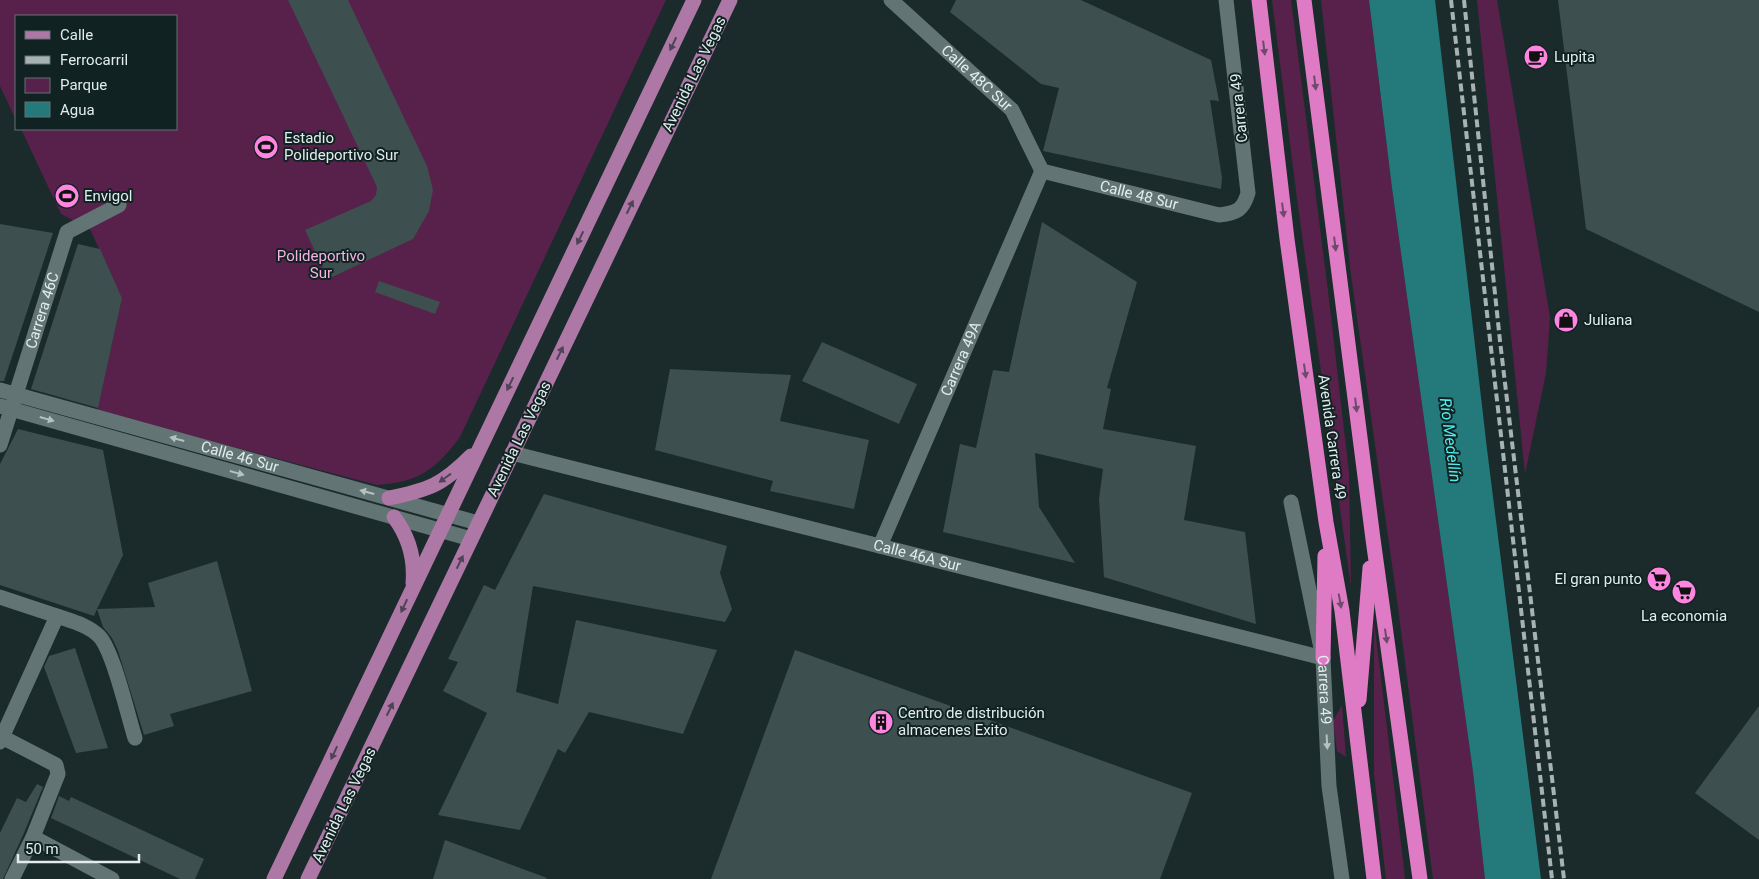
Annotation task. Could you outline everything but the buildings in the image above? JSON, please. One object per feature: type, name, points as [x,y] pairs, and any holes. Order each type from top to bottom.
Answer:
[{"type":"highway","name":"Avenida Carrera 49","points":[[1259,0],[1286,239],[1326,522],[1342,611],[1374,879]]},
{"type":"highway","name":"Avenida Carrera 49","points":[[1304,0],[1373,539],[1420,879]]},
{"type":"highway","points":[[1323,658],[1326,522]]},
{"type":"highway","points":[[1357,730],[1373,539]]},
{"type":"main road","name":"Avenida Las Vegas","points":[[274,879],[694,0]]},
{"type":"main road","name":"Avenida Las Vegas","points":[[308,879],[730,0]]},
{"type":"main road","points":[[389,498],[419,492],[432,487],[459,468],[481,446]]},
{"type":"main road","points":[[394,517],[404,533],[413,556],[413,587]]},
{"type":"street","name":"Calle 48C Sur","points":[[891,0],[1012,110],[1042,171]]},
{"type":"street","name":"Carrera 49","points":[[1226,0],[1248,193],[1245,204],[1237,211]]},
{"type":"street","name":"Calle 48 Sur","points":[[1042,171],[1219,215],[1237,211]]},
{"type":"street","name":"Carrera 49A","points":[[880,546],[1042,171]]},
{"type":"street","name":"Carrera 46C","points":[[0,445],[9,403],[67,232],[118,205]]},
{"type":"street","name":"Calle 46 Sur","points":[[0,390],[9,403],[470,539]]},
{"type":"street","name":"Calle 46 Sur","points":[[9,403],[389,498],[478,523]]},
{"type":"street","name":"Calle 46A Sur","points":[[512,453],[1323,658]]},
{"type":"street","name":"Carrera 49","points":[[1290,502],[1323,658],[1329,786],[1342,879]]},
{"type":"street","points":[[0,597],[89,628],[100,637],[108,651],[135,738]]},
{"type":"street","points":[[12,879],[33,837],[58,774],[56,765],[1,739],[57,616]]},
{"type":"street","points":[[33,837],[112,879]]},
{"type":"green space","name":"Polideportivo Sur","points":[[0,0],[666,0],[460,437],[434,466],[425,472],[404,481],[377,485],[97,411],[122,298],[90,229],[61,214],[21,130],[178,130],[178,15],[15,15],[15,118],[0,86]]},
{"type":"green space","points":[[1272,0],[1291,0],[1349,473],[1351,587],[1297,199]]},
{"type":"green space","points":[[1321,0],[1369,0],[1392,188],[1473,772],[1485,879],[1433,879],[1397,600],[1351,275]]},
{"type":"green space","points":[[1477,0],[1497,0],[1550,317],[1546,373],[1525,474]]},
{"type":"green space","points":[[1374,621],[1405,879],[1386,879],[1374,774]]},
{"type":"green space","points":[[1342,705],[1346,757],[1337,751],[1333,721]]},
{"type":"water","name":"Río Medellín","points":[[1369,0],[1435,0],[1487,449],[1541,879],[1485,879],[1473,772],[1392,188]]},
{"type":"railway","points":[[1451,0],[1552,879]]},
{"type":"railway","points":[[1464,0],[1500,341],[1564,879]]},
{"type":"place","name":"Lupita","points":[[1536,57]]},
{"type":"place","name":"Estadio Polideportivo Sur","points":[[266,147]]},
{"type":"place","name":"Envigol","points":[[67,196]]},
{"type":"place","name":"Juliana","points":[[1566,320]]},
{"type":"place","name":"El gran punto","points":[[1659,579]]},
{"type":"place","name":"La economia","points":[[1684,592]]},
{"type":"place","name":"Centro de distribución almacenes Exito","points":[[881,722]]}]
